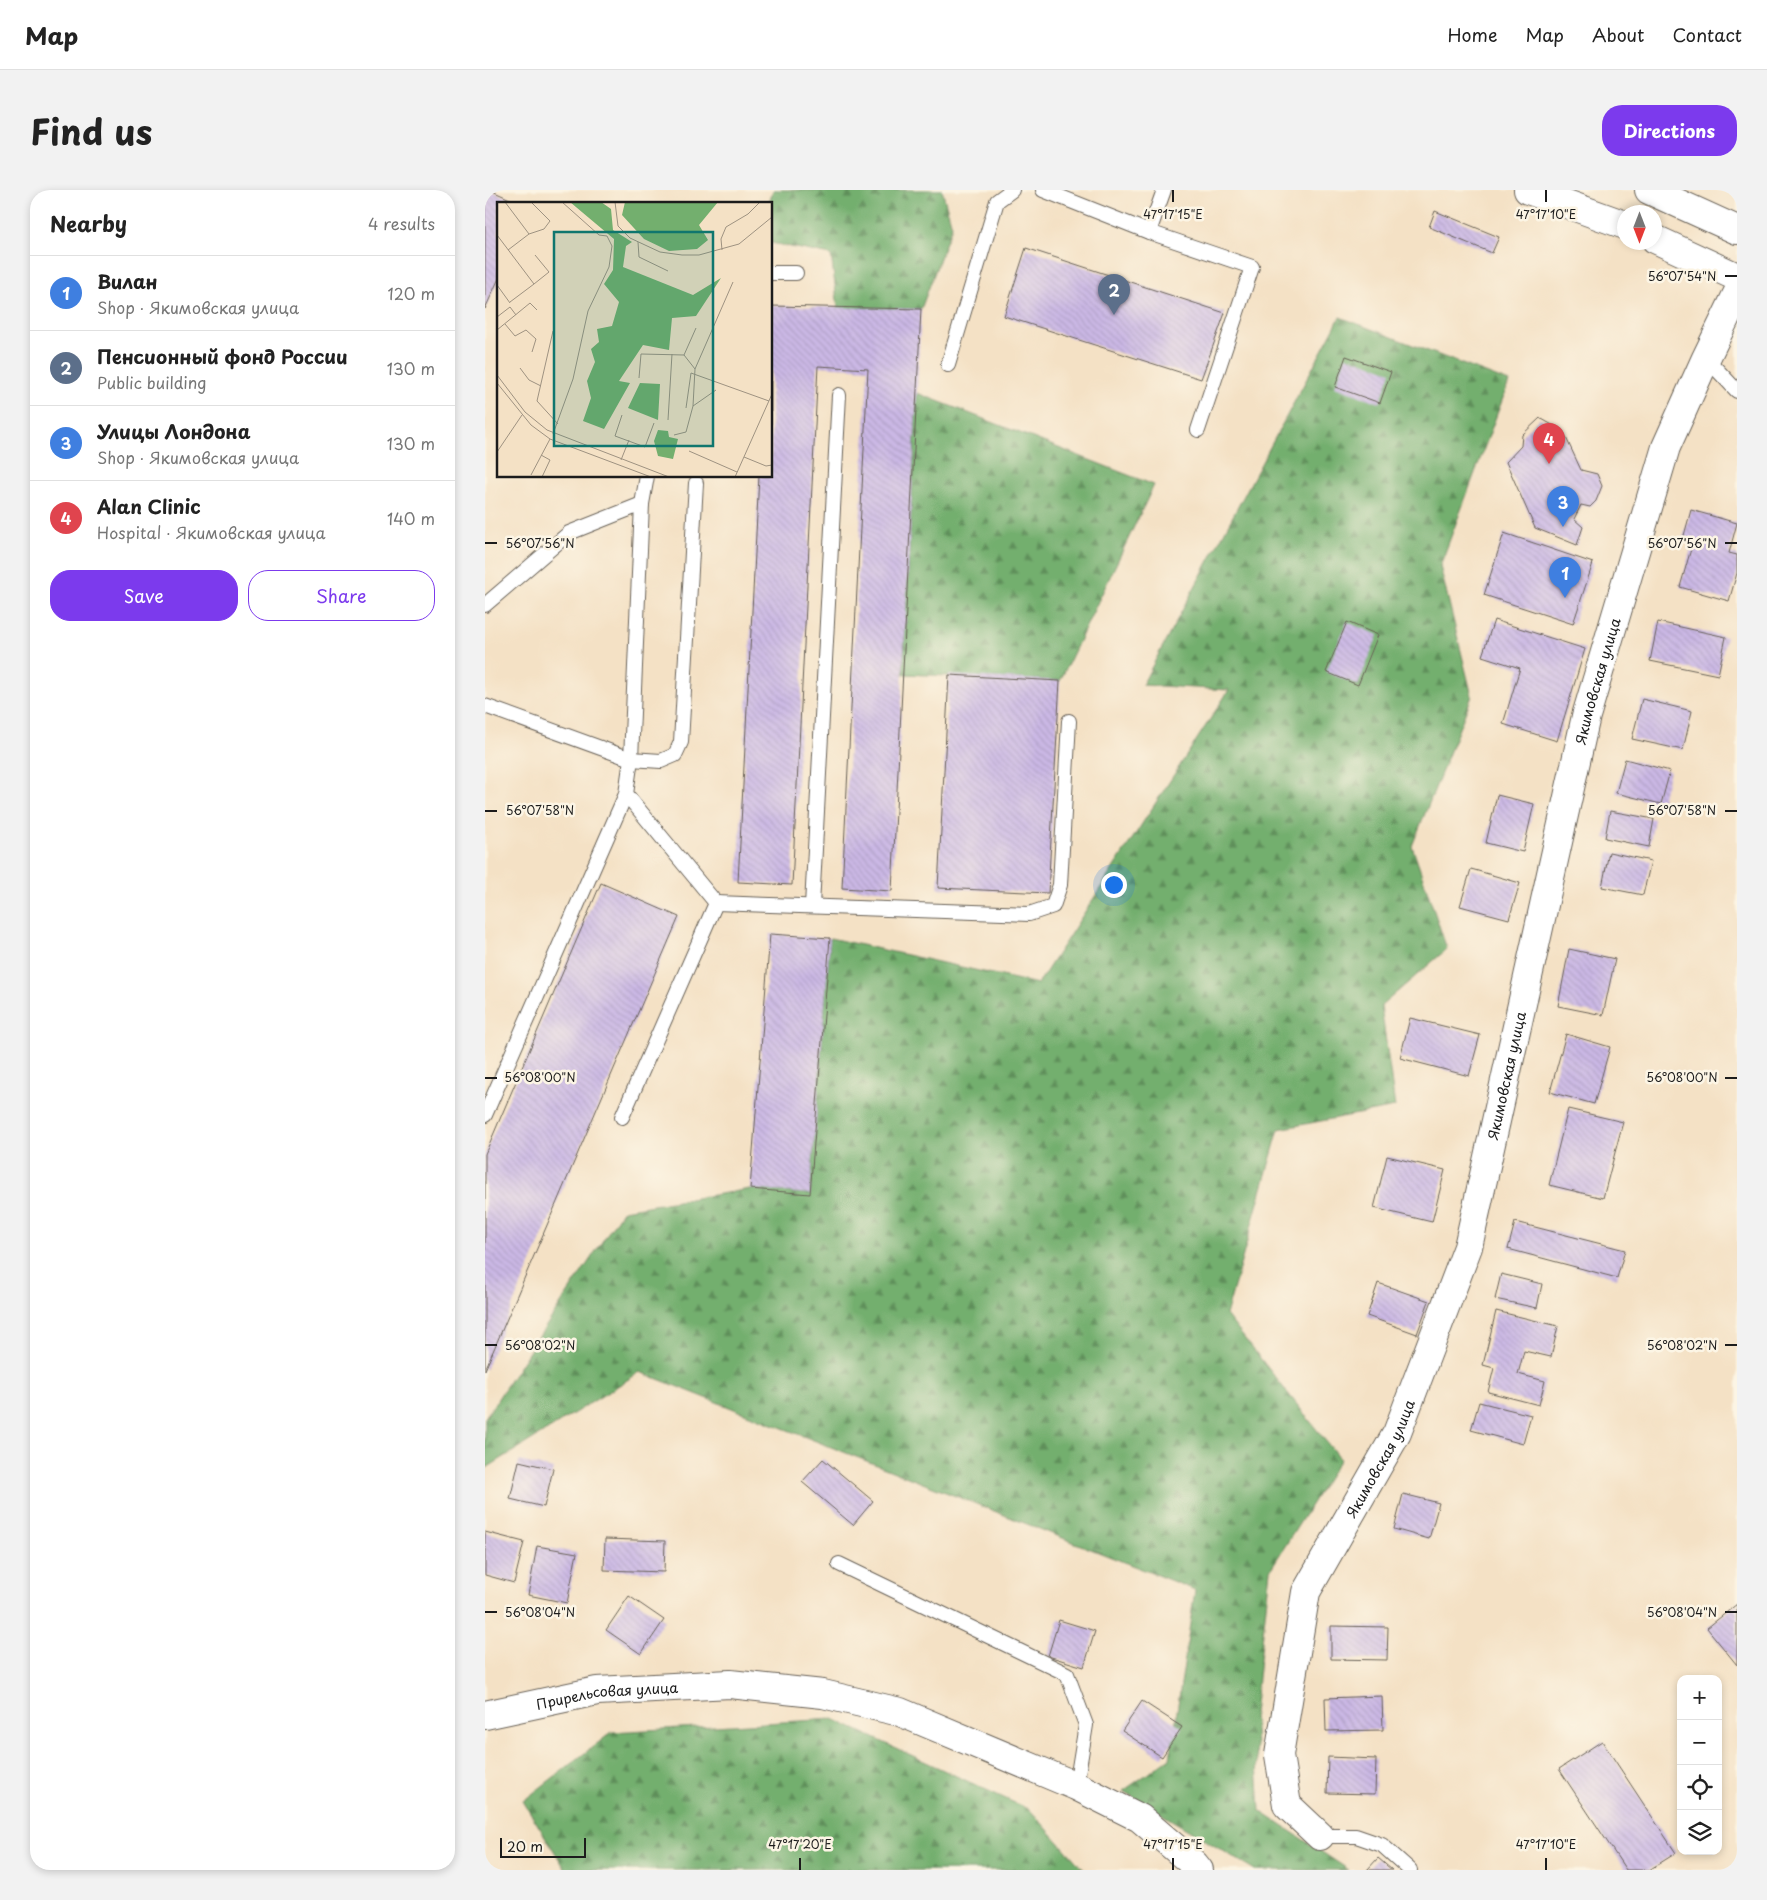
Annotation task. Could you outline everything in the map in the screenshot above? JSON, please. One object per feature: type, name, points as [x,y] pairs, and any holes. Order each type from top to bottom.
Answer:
[{"type":"street","points":[[1527,190],[1617,222]]},
{"type":"street","points":[[1649,190],[1737,230]]},
{"type":"street","points":[[1662,242],[1737,277]]},
{"type":"street","name":"Якимовская улица","points":[[1320,1836],[1287,1805],[1279,1755],[1306,1592],[1397,1433],[1468,1247],[1586,716],[1665,447],[1705,358],[1737,294]]},
{"type":"street","name":"Прирельсовая улица","points":[[485,1715],[597,1691],[730,1684],[823,1694],[900,1712],[1076,1786],[1140,1818],[1199,1870]]},
{"type":"lane","points":[[948,365],[997,201],[1012,190]]},
{"type":"lane","points":[[1043,190],[1149,232],[1252,267],[1198,430]]},
{"type":"lane","points":[[1149,232],[1164,190]]},
{"type":"lane","points":[[773,272],[796,273]]},
{"type":"lane","points":[[1705,358],[1737,391]]},
{"type":"lane","points":[[812,906],[839,395]]},
{"type":"lane","points":[[485,1115],[626,794],[631,759],[642,504],[647,478]]},
{"type":"lane","points":[[485,706],[631,759],[661,761],[675,755],[681,742],[696,483]]},
{"type":"lane","points":[[485,605],[569,533],[642,504]]},
{"type":"lane","points":[[626,794],[716,903],[1029,914],[1053,906],[1060,885],[1069,721]]},
{"type":"lane","points":[[622,1117],[716,903]]},
{"type":"lane","points":[[839,1564],[1067,1674],[1086,1725],[1076,1786]]},
{"type":"lane","points":[[1320,1836],[1356,1836],[1382,1845],[1410,1870]]},
{"type":"green space","points":[[773,190],[942,190],[952,226],[921,309],[838,308],[831,255],[773,243],[773,202],[770,202]]},
{"type":"green space","points":[[1340,317],[1509,382],[1440,566],[1472,696],[1412,846],[1447,949],[1381,1006],[1395,1107],[1279,1129],[1226,1315],[1340,1459],[1270,1570],[1254,1714],[1260,1811],[1349,1870],[1255,1870],[1123,1791],[1170,1758],[1195,1590],[640,1372],[485,1469],[485,1418],[623,1210],[750,1189],[810,1194],[830,938],[1038,984],[1229,690],[1142,685]]},
{"type":"green space","points":[[917,393],[1154,485],[1060,681],[903,674]]},
{"type":"green space","points":[[833,1719],[1030,1810],[1084,1870],[566,1870],[523,1801],[612,1732]]},
{"type":"building","points":[[485,190],[490,190],[517,202],[497,202],[497,282],[485,309]]},
{"type":"building","points":[[1435,211],[1499,237],[1492,253],[1429,227]]},
{"type":"building","points":[[1026,248],[1225,313],[1201,379],[1004,316]]},
{"type":"building","points":[[773,306],[921,309],[892,891],[842,888],[868,369],[818,366],[792,885],[738,882],[759,478],[773,478]]},
{"type":"building","points":[[1346,356],[1391,372],[1380,403],[1335,387]]},
{"type":"building","points":[[1540,418],[1563,431],[1581,470],[1597,474],[1602,486],[1596,501],[1590,507],[1581,505],[1574,519],[1583,527],[1577,545],[1535,528],[1506,462],[1521,446],[1522,435]]},
{"type":"building","points":[[1691,510],[1737,523],[1729,553],[1737,555],[1737,573],[1729,601],[1680,587],[1693,542],[1683,539]]},
{"type":"building","points":[[1504,533],[1593,563],[1573,624],[1484,595]]},
{"type":"building","points":[[1494,620],[1585,649],[1557,741],[1503,724],[1520,668],[1482,656]]},
{"type":"building","points":[[1347,622],[1378,635],[1358,685],[1326,672]]},
{"type":"building","points":[[1658,622],[1726,637],[1718,675],[1650,661]]},
{"type":"building","points":[[949,675],[1060,681],[1048,893],[938,888]]},
{"type":"building","points":[[1642,699],[1692,711],[1683,750],[1632,739]]},
{"type":"building","points":[[1625,759],[1670,771],[1661,804],[1616,793]]},
{"type":"building","points":[[1497,795],[1534,804],[1523,852],[1486,843]]},
{"type":"building","points":[[1610,811],[1654,819],[1649,847],[1605,838]]},
{"type":"building","points":[[1609,852],[1651,861],[1643,895],[1602,887]]},
{"type":"building","points":[[1471,869],[1520,883],[1509,919],[1460,906]]},
{"type":"building","points":[[601,883],[679,917],[485,1370],[485,1154]]},
{"type":"building","points":[[770,934],[830,938],[810,1194],[750,1189]]},
{"type":"building","points":[[1569,949],[1615,959],[1603,1015],[1558,1006]]},
{"type":"building","points":[[1410,1018],[1480,1035],[1469,1076],[1400,1058]]},
{"type":"building","points":[[1566,1034],[1610,1047],[1594,1104],[1550,1092]]},
{"type":"building","points":[[1568,1109],[1623,1122],[1603,1198],[1549,1185]]},
{"type":"building","points":[[1387,1156],[1445,1170],[1432,1222],[1374,1208]]},
{"type":"building","points":[[1515,1222],[1625,1250],[1617,1278],[1508,1249]]},
{"type":"building","points":[[1501,1274],[1542,1284],[1537,1308],[1495,1299]]},
{"type":"building","points":[[1378,1283],[1429,1301],[1417,1334],[1367,1316]]},
{"type":"building","points":[[1496,1311],[1558,1326],[1551,1357],[1524,1351],[1518,1374],[1545,1381],[1539,1405],[1488,1392],[1494,1368],[1483,1365]]},
{"type":"building","points":[[1479,1402],[1531,1415],[1523,1444],[1471,1430]]},
{"type":"building","points":[[823,1459],[873,1501],[853,1525],[802,1482]]},
{"type":"building","points":[[519,1461],[553,1469],[544,1507],[510,1499]]},
{"type":"building","points":[[1403,1494],[1439,1503],[1429,1539],[1394,1529]]},
{"type":"building","points":[[485,1532],[524,1542],[514,1583],[485,1575]]},
{"type":"building","points":[[605,1539],[665,1541],[664,1572],[604,1570]]},
{"type":"building","points":[[537,1546],[577,1553],[567,1603],[528,1595]]},
{"type":"building","points":[[629,1596],[664,1620],[641,1654],[606,1630]]},
{"type":"building","points":[[1737,1604],[1737,1665],[1707,1628]]},
{"type":"building","points":[[1059,1620],[1095,1631],[1084,1667],[1048,1656]]},
{"type":"building","points":[[1331,1626],[1388,1627],[1387,1660],[1331,1659]]},
{"type":"building","points":[[1382,1696],[1383,1730],[1326,1731],[1325,1698]]},
{"type":"building","points":[[1142,1701],[1182,1727],[1162,1757],[1122,1731]]},
{"type":"building","points":[[1602,1741],[1676,1853],[1649,1870],[1626,1870],[1559,1769]]},
{"type":"building","points":[[1328,1757],[1376,1759],[1375,1794],[1327,1793]]},
{"type":"building","points":[[1378,1858],[1392,1870],[1367,1870]]},
{"type":"place","name":"Пенсионный фонд России","points":[[1114,315]]},
{"type":"place","name":"Alan Clinic","points":[[1549,464]]},
{"type":"place","name":"Улицы Лондона","points":[[1563,527]]},
{"type":"place","name":"Вилан","points":[[1565,598]]}]
